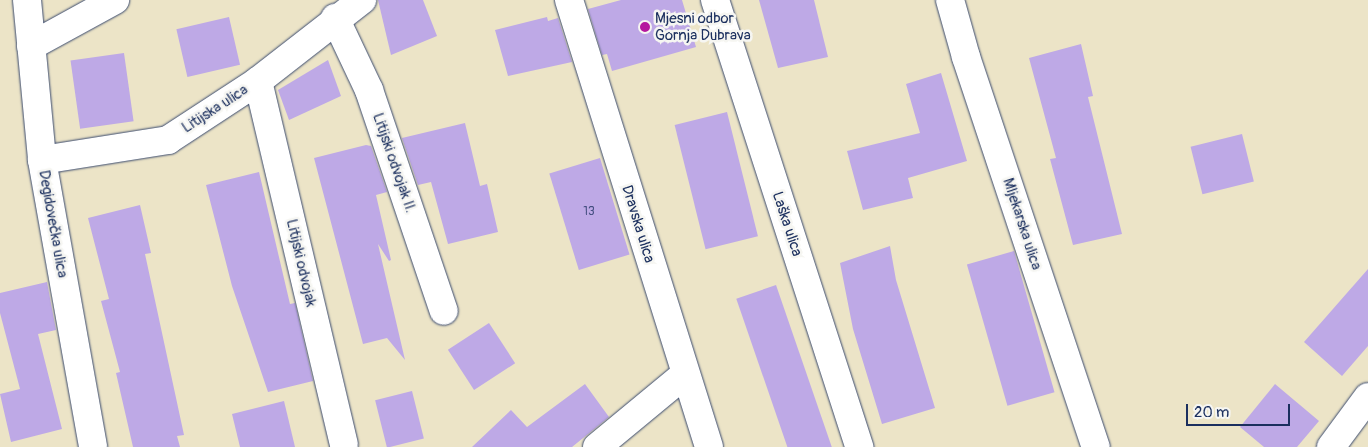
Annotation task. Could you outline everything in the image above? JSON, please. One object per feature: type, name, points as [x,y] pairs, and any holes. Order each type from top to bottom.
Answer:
[{"type":"street","name":"Degidovečka ulica","points":[[27,0],[42,160],[93,447]]},
{"type":"street","points":[[31,46],[115,0]]},
{"type":"street","name":"Litijska ulica","points":[[42,160],[168,140],[258,81],[335,18],[362,0]]},
{"type":"street","name":"Dravska ulica","points":[[569,0],[684,375],[708,447]]},
{"type":"street","name":"Laška ulica","points":[[715,0],[859,447]]},
{"type":"street","name":"Mljekarska ulica","points":[[950,0],[966,57],[1096,447]]},
{"type":"street","name":"Litijski odvojak II.","points":[[335,18],[369,90],[444,310]]},
{"type":"street","name":"Litijski odvojak","points":[[258,81],[344,444]]},
{"type":"street","points":[[597,447],[684,375]]},
{"type":"street","points":[[1331,447],[1368,397]]},
{"type":"building","points":[[378,0],[423,0],[437,36],[391,55]]},
{"type":"building","name":"Mjesni odbor Gornja Dubrava","points":[[621,0],[682,0],[696,47],[612,71],[607,54],[602,55],[588,9]]},
{"type":"building","points":[[759,0],[814,0],[828,57],[778,68]]},
{"type":"building","points":[[229,17],[240,65],[187,77],[176,29]]},
{"type":"building","points":[[547,17],[548,21],[558,18],[572,62],[508,76],[495,30]]},
{"type":"building","points":[[1081,44],[1093,96],[1088,97],[1122,234],[1073,245],[1050,159],[1056,158],[1029,58]]},
{"type":"building","points":[[124,53],[134,121],[80,129],[71,61]]},
{"type":"building","points":[[328,60],[341,96],[289,120],[278,90]]},
{"type":"building","points":[[941,73],[967,161],[908,178],[913,198],[863,210],[847,151],[920,133],[906,84]]},
{"type":"building","points":[[727,112],[758,236],[706,249],[675,125]]},
{"type":"building","points":[[465,123],[480,186],[487,184],[498,232],[448,244],[431,182],[418,185],[402,138]]},
{"type":"building","points":[[1242,134],[1254,182],[1202,194],[1191,147]]},
{"type":"building","points":[[366,145],[371,146],[387,192],[376,195],[391,260],[389,261],[378,244],[405,360],[387,338],[363,344],[314,158]]},
{"type":"building","points":[[600,158],[630,255],[579,270],[549,173]]},
{"type":"building","points":[[259,172],[290,304],[295,303],[313,381],[268,392],[232,286],[206,185]]},
{"type":"building","points":[[140,205],[151,253],[145,254],[184,435],[177,436],[180,447],[133,447],[116,373],[120,372],[101,301],[109,299],[88,218]]},
{"type":"building","points":[[890,246],[896,280],[935,408],[882,424],[853,329],[840,263]]},
{"type":"building","points":[[1014,251],[1055,392],[1007,406],[967,265]]},
{"type":"building","points":[[1368,269],[1368,346],[1342,376],[1304,342]]},
{"type":"building","points":[[47,282],[56,330],[38,334],[62,429],[11,442],[0,394],[20,389],[0,313],[0,293]]},
{"type":"building","points":[[776,285],[832,447],[787,447],[736,299]]},
{"type":"building","points":[[489,323],[515,363],[474,390],[448,350]]},
{"type":"building","points":[[585,384],[609,417],[572,447],[472,447],[511,410],[527,427]]},
{"type":"building","points":[[1275,384],[1319,421],[1297,447],[1264,447],[1240,427]]},
{"type":"building","points":[[412,391],[424,439],[387,447],[375,400]]},
{"type":"building","points":[[284,401],[295,447],[240,447],[232,414]]},
{"type":"place","name":"Mjesni odbor Gornja Dubrava","points":[[645,27]]}]
